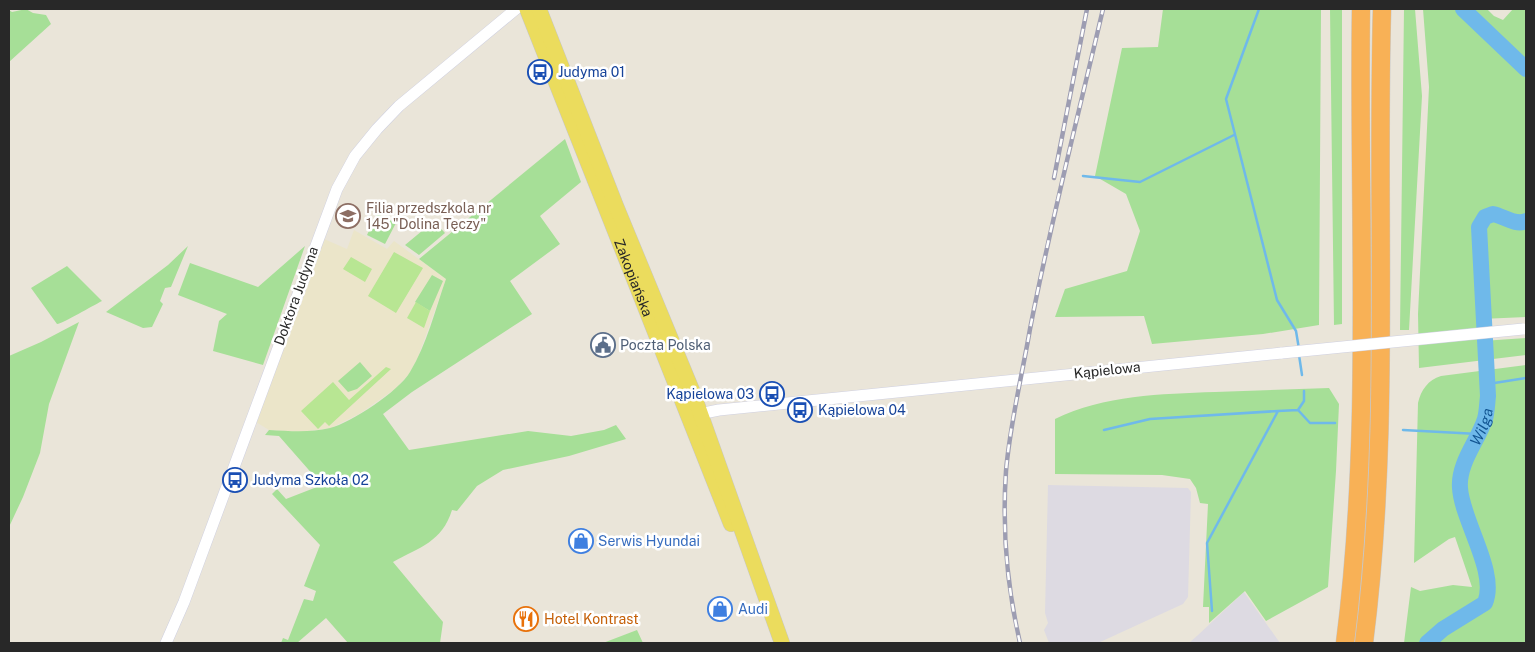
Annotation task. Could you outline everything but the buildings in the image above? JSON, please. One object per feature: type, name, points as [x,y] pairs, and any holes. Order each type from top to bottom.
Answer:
[{"type":"highway","points":[[1345,643],[1355,547],[1361,447],[1361,9]]},
{"type":"highway","points":[[1364,643],[1373,552],[1379,458],[1382,9]]},
{"type":"main road","name":"Zakopiańska","points":[[527,9],[694,416],[737,514],[755,572],[782,643]]},
{"type":"main road","name":"Zakopiańska","points":[[539,9],[616,206],[694,416]]},
{"type":"street","name":"Doktora Judyma","points":[[166,643],[184,602],[336,189],[356,156],[377,129],[399,106],[516,9]]},
{"type":"street","name":"Kąpielowa","points":[[694,416],[719,410],[1525,329]]},
{"type":"shaded area","points":[[354,230],[387,249],[394,241],[446,279],[418,357],[409,374],[395,389],[359,414],[331,428],[301,432],[269,430],[256,422],[324,239],[347,249]]},
{"type":"shaded area","points":[[1048,485],[1188,488],[1191,492],[1188,597],[1183,604],[1098,643],[1049,643],[1044,630],[1048,623],[1045,613]]},
{"type":"shaded area","points":[[1244,592],[1280,643],[1189,643],[1198,635]]},
{"type":"green space","points":[[26,9],[33,13],[46,15],[51,24],[9,62],[9,10],[12,12]]},
{"type":"green space","points":[[1163,9],[1321,9],[1319,325],[1263,334],[1152,344],[1144,316],[1055,317],[1065,289],[1127,271],[1140,231],[1126,194],[1095,176],[1122,48],[1158,47]]},
{"type":"green space","points":[[1330,9],[1342,9],[1342,324],[1334,325]]},
{"type":"green space","points":[[1404,9],[1415,9],[1422,96],[1409,330],[1400,330]]},
{"type":"green space","points":[[1423,9],[1487,9],[1494,16],[1503,20],[1513,9],[1526,9],[1526,317],[1481,319],[1482,341],[1526,338],[1526,355],[1419,368],[1418,314],[1429,87]]},
{"type":"green space","points":[[565,139],[581,182],[540,216],[560,244],[510,281],[532,314],[412,392],[383,414],[409,450],[528,431],[571,436],[604,430],[616,425],[626,439],[569,456],[503,470],[477,486],[457,511],[452,510],[448,521],[436,537],[393,562],[443,622],[440,643],[348,643],[326,618],[297,643],[281,643],[283,638],[288,640],[304,599],[313,601],[316,591],[304,586],[320,545],[272,494],[277,489],[286,499],[322,485],[279,436],[265,435],[269,430],[315,431],[339,425],[362,413],[396,388],[410,372],[416,361],[446,279],[419,259]]},
{"type":"green space","points":[[377,214],[396,223],[385,244],[367,235]]},
{"type":"green space","points":[[434,221],[445,233],[419,255],[405,245]]},
{"type":"green space","points":[[188,246],[171,287],[165,288],[160,301],[163,304],[152,327],[143,328],[106,312],[168,265]]},
{"type":"green space","points":[[305,246],[263,365],[213,351],[219,321],[227,314],[178,295],[190,263],[258,287]]},
{"type":"green space","points":[[394,252],[423,268],[396,313],[368,296]]},
{"type":"green space","points":[[351,257],[372,269],[365,282],[343,269]]},
{"type":"green space","points":[[67,266],[102,301],[57,324],[31,288]]},
{"type":"green space","points":[[432,275],[443,281],[430,311],[415,302]]},
{"type":"green space","points":[[416,302],[430,311],[424,328],[407,318]]},
{"type":"green space","points":[[79,322],[49,404],[40,453],[9,527],[9,356]]},
{"type":"green space","points":[[360,362],[372,376],[357,389],[348,392],[338,381]]},
{"type":"green space","points":[[1526,365],[1526,643],[1404,643],[1411,587],[1420,591],[1453,585],[1472,587],[1455,537],[1449,539],[1414,563],[1418,403],[1421,394],[1429,383],[1441,376]]},
{"type":"green space","points":[[386,367],[391,369],[329,426],[325,422],[318,429],[301,411],[333,382],[349,400]]},
{"type":"green space","points":[[1329,388],[1339,404],[1328,587],[1266,621],[1245,591],[1209,623],[1209,607],[1203,607],[1208,504],[1200,503],[1196,488],[1190,479],[1162,475],[1055,474],[1055,419],[1093,405],[1113,400],[1154,395]]},
{"type":"green space","points":[[637,630],[643,643],[603,643]]},
{"type":"waterway","points":[[1259,9],[1226,99],[1277,300],[1296,331],[1299,349]]},
{"type":"waterway","name":"Wilga","points":[[1463,9],[1526,69]]},
{"type":"waterway","points":[[1083,176],[1140,182],[1234,135]]},
{"type":"waterway","name":"Wilga","points":[[1427,643],[1443,629],[1485,603],[1488,591],[1483,562],[1462,501],[1460,488],[1460,479],[1465,461],[1482,427],[1487,411],[1488,396],[1479,227],[1485,217],[1493,214],[1514,222],[1526,221]]},
{"type":"waterway","points":[[1299,355],[1302,375]]},
{"type":"waterway","points":[[1488,384],[1526,378]]},
{"type":"waterway","points":[[1212,611],[1207,543],[1278,411],[1298,410],[1304,401],[1304,391]]},
{"type":"waterway","points":[[1298,410],[1310,423],[1335,423]]},
{"type":"waterway","points":[[1104,430],[1150,419],[1278,411]]},
{"type":"waterway","points":[[1403,430],[1478,434]]},
{"type":"railway","points":[[1054,178],[1087,9]]},
{"type":"railway","points":[[1020,643],[1012,601],[1005,536],[1006,471],[1010,435],[1038,289],[1103,9]]},
{"type":"place","name":"Judyma 01","points":[[540,72]]},
{"type":"place","name":"Filia przedszkola nr 145 \"Dolina Tęczy\"","points":[[348,216]]},
{"type":"place","name":"Poczta Polska","points":[[603,345]]},
{"type":"place","name":"Kąpielowa 03","points":[[772,394]]},
{"type":"place","name":"Kąpielowa 04","points":[[800,410]]},
{"type":"place","name":"Judyma Szkoła 02","points":[[235,480]]},
{"type":"place","name":"Serwis Hyundai","points":[[581,541]]},
{"type":"place","name":"Audi","points":[[720,609]]},
{"type":"place","name":"Hotel Kontrast","points":[[526,619]]}]
